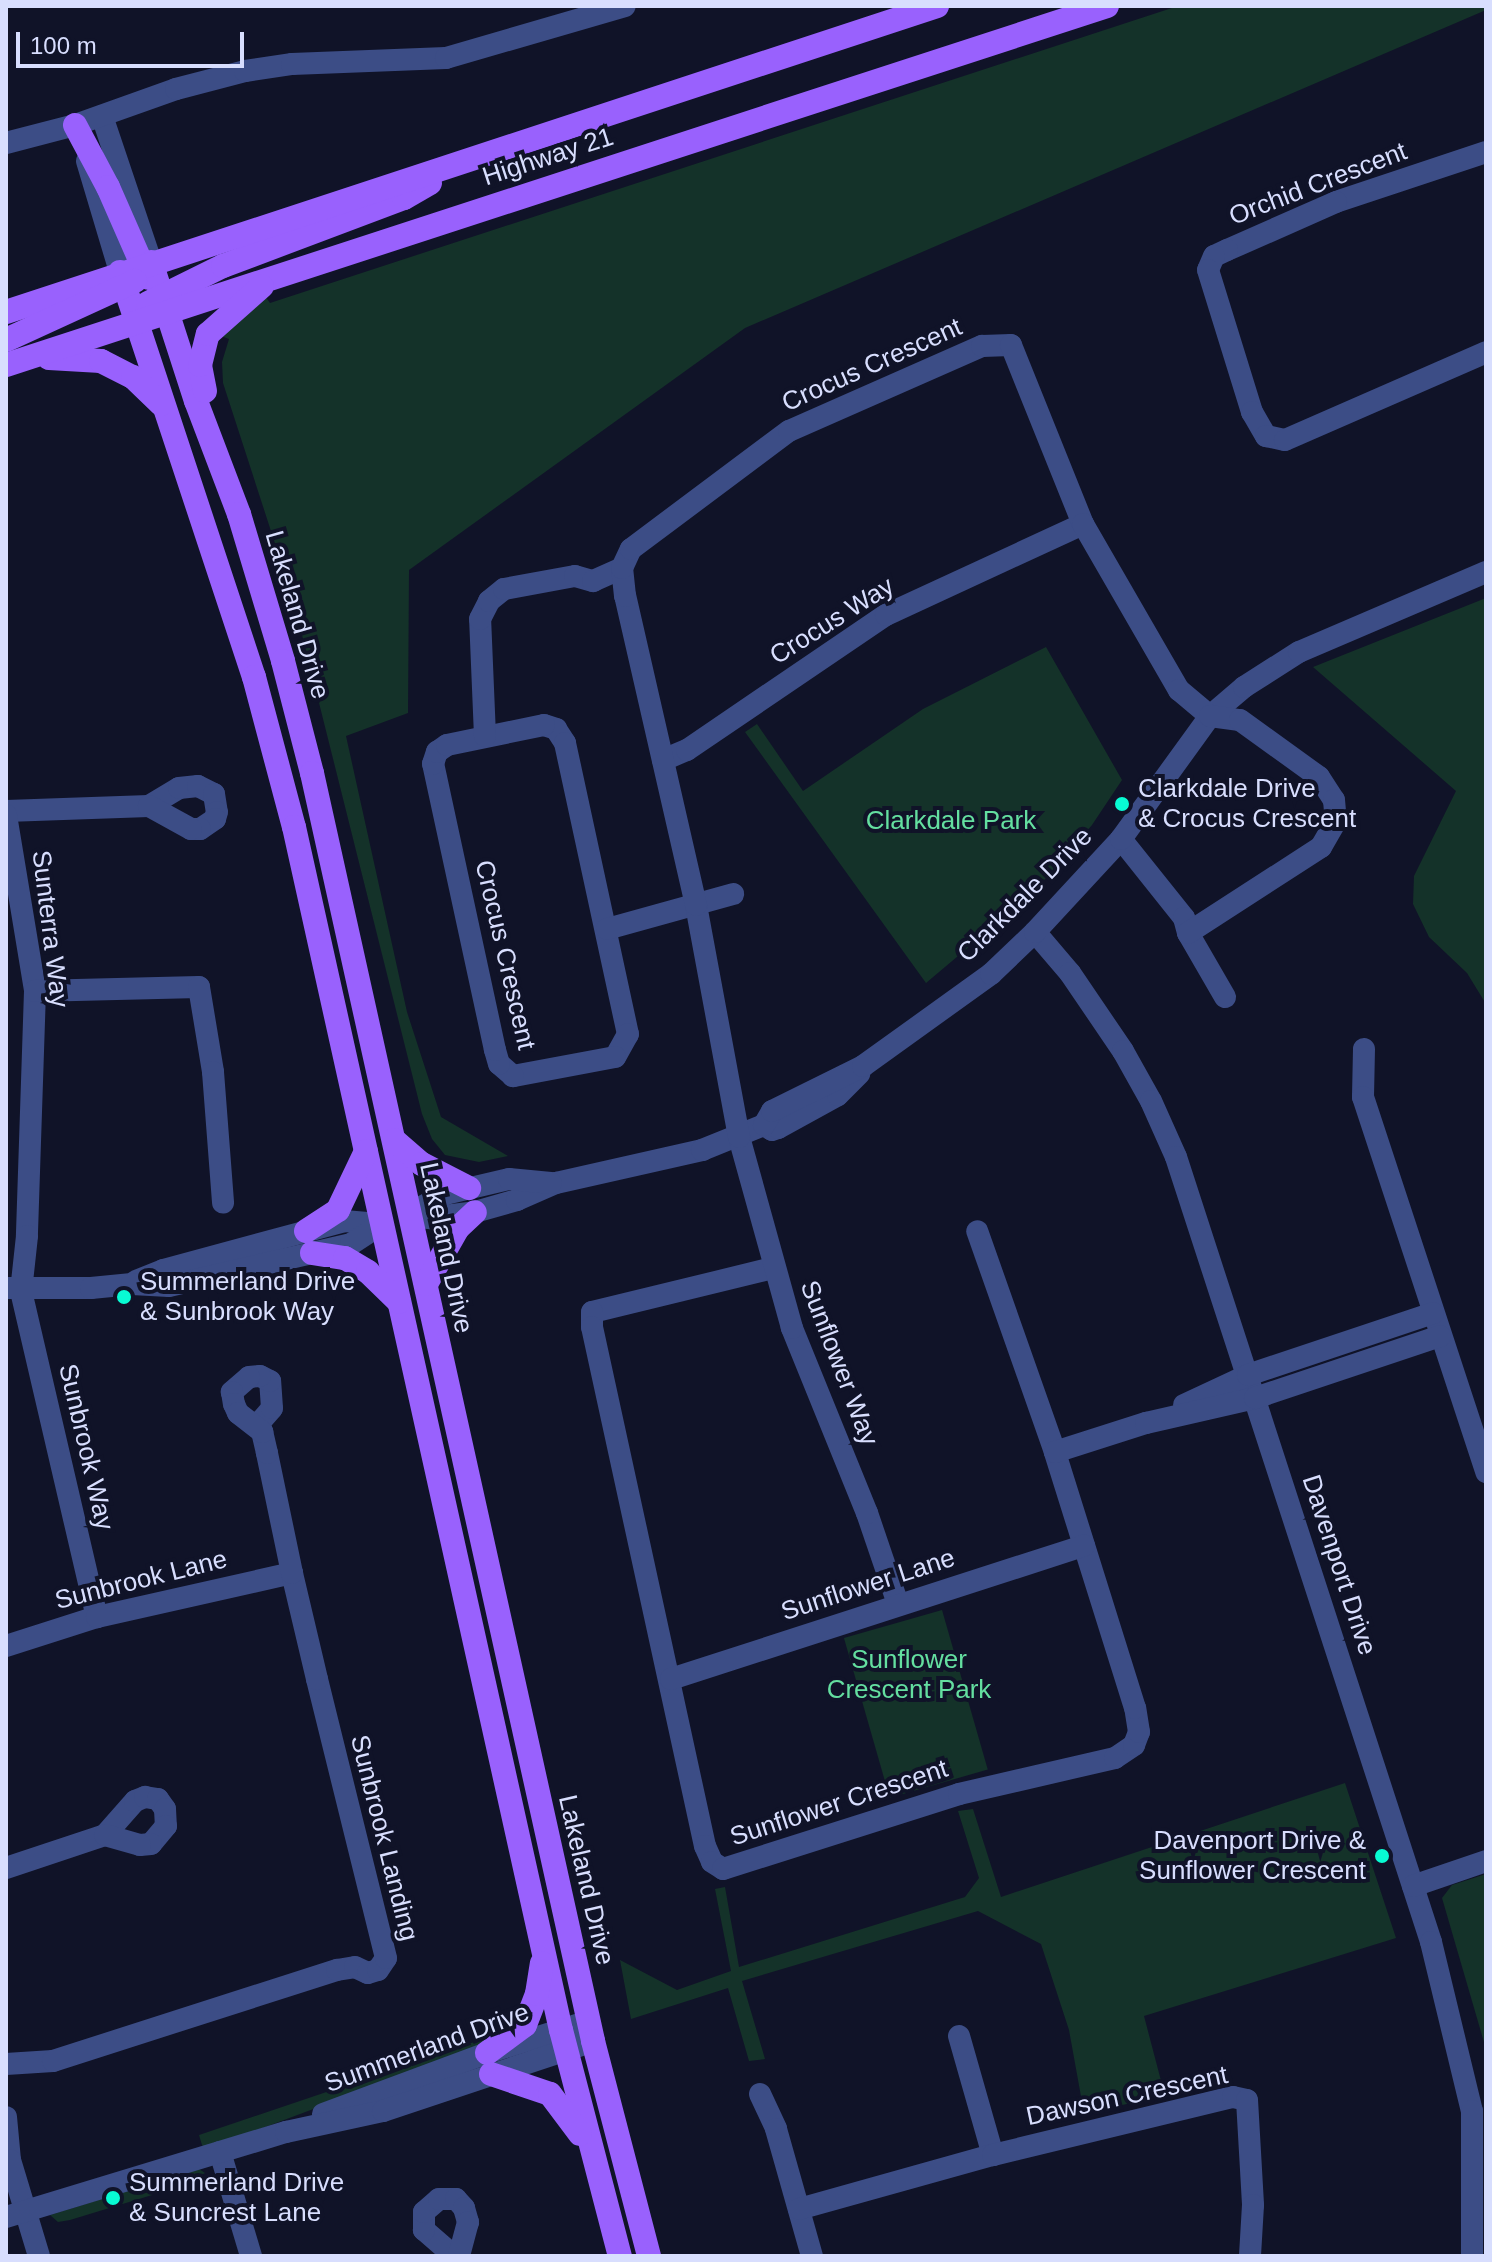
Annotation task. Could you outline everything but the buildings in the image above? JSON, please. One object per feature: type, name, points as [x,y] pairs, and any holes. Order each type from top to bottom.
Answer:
[{"type":"main road","name":"Highway 21","points":[[6,312],[137,272],[937,6]]},
{"type":"main road","name":"Highway 21","points":[[14,362],[136,321],[162,301],[277,274],[1107,6]]},
{"type":"main road","points":[[6,340],[137,272],[108,187],[75,125]]},
{"type":"main road","points":[[162,301],[223,266],[404,198],[476,157]]},
{"type":"main road","name":"Lakeland Drive","points":[[137,272],[162,301],[218,456],[290,689],[394,1140],[591,2031],[649,2256]]},
{"type":"main road","name":"Lakeland Drive","points":[[137,272],[136,321],[254,677],[286,797],[563,2040],[620,2256]]},
{"type":"main road","points":[[218,456],[200,365],[208,334],[277,274]]},
{"type":"main road","points":[[14,362],[77,358],[101,361],[133,377],[164,407]]},
{"type":"main road","points":[[394,1140],[422,1164],[469,1188]]},
{"type":"main road","points":[[394,1140],[395,1193],[382,1224],[426,1284],[458,1228],[475,1212]]},
{"type":"main road","points":[[366,1151],[410,1213],[399,1249],[399,1302],[368,1272],[309,1242],[338,1210],[366,1151]]},
{"type":"main road","points":[[544,1949],[537,1994],[525,2025],[489,2063],[550,2094],[562,2106],[591,2151]]},
{"type":"street","points":[[6,143],[75,125],[176,89],[245,71],[292,64],[446,58],[625,6]]},
{"type":"street","points":[[102,116],[137,272]]},
{"type":"street","name":"Orchid Crescent","points":[[1486,152],[1336,202],[1214,256],[1208,270],[1252,412],[1266,436],[1285,440],[1486,352]]},
{"type":"street","name":"Crocus Crescent","points":[[616,570],[631,549],[789,431],[982,346],[1011,345],[1083,524],[1179,690],[1210,716]]},
{"type":"street","name":"Crocus Way","points":[[663,760],[687,750],[886,615],[1083,524]]},
{"type":"street","points":[[485,736],[480,619],[489,601],[504,589],[575,576],[593,581],[616,570],[625,596],[696,905],[739,1137]]},
{"type":"street","name":"Clarkdale Drive","points":[[410,1213],[429,1218],[475,1212],[517,1200],[556,1183],[702,1150],[764,1125],[772,1111],[863,1066],[991,974],[1035,932],[1121,839],[1210,716],[1244,687],[1299,652],[1486,572]]},
{"type":"street","points":[[1188,933],[1321,847],[1336,821],[1334,800],[1319,777],[1240,720],[1210,716]]},
{"type":"street","name":"Crocus Crescent","points":[[544,725],[561,734],[628,1034],[621,1053],[522,1076],[513,1076],[504,1071],[495,1050],[433,764],[437,752],[447,745],[485,736],[544,725]]},
{"type":"street","points":[[6,813],[149,806]]},
{"type":"street","name":"Sunterra Way","points":[[6,813],[35,991],[27,1236],[13,1290]]},
{"type":"street","points":[[1121,839],[1184,918],[1188,933],[1225,997]]},
{"type":"street","points":[[607,929],[733,894]]},
{"type":"street","name":"Davenport Drive","points":[[1035,932],[1070,973],[1123,1051],[1151,1101],[1176,1157],[1248,1375],[1413,1886],[1472,2111],[1472,2256]]},
{"type":"street","points":[[35,991],[199,987],[213,1072],[223,1203]]},
{"type":"street","points":[[1364,1049],[1363,1097],[1486,1472]]},
{"type":"street","name":"Sunflower Way","points":[[739,1137],[792,1328],[867,1513],[898,1604]]},
{"type":"street","name":"Clarkdale Drive","points":[[410,1213],[426,1201],[509,1179],[556,1183]]},
{"type":"street","points":[[13,1290],[132,1284],[169,1286],[309,1242],[351,1244],[382,1224]]},
{"type":"street","name":"Sunflower Crescent","points":[[773,1268],[592,1312],[592,1327],[705,1846],[712,1862],[723,1869],[959,1794],[1115,1758],[1134,1745],[1139,1732],[1084,1546],[1055,1452],[977,1231]]},
{"type":"street","name":"Sunbrook Way","points":[[13,1290],[97,1617]]},
{"type":"street","points":[[1146,1423],[1248,1375],[1433,1313]]},
{"type":"street","points":[[1055,1452],[1146,1423],[1255,1398],[1440,1336]]},
{"type":"street","name":"Sunbrook Landing","points":[[6,2064],[53,2061],[337,1970],[355,1967],[368,1973],[378,1970],[386,1958],[292,1573],[262,1432]]},
{"type":"street","name":"Sunflower Lane","points":[[671,1679],[1084,1546]]},
{"type":"street","name":"Sunbrook Lane","points":[[6,1646],[97,1617],[292,1573]]},
{"type":"street","points":[[6,1868],[105,1835]]},
{"type":"street","points":[[1413,1886],[1486,1861]]},
{"type":"street","name":"Summerland Drive","points":[[16,2214],[286,2132],[383,2111],[489,2063],[591,2031]]},
{"type":"street","points":[[959,2036],[993,2155]]},
{"type":"street","points":[[760,2094],[776,2129],[812,2256]]},
{"type":"street","name":"Dawson Crescent","points":[[799,2209],[993,2155],[1233,2097],[1247,2100],[1253,2205],[1250,2256]]},
{"type":"street","points":[[6,2117],[16,2214],[39,2256]]},
{"type":"street","points":[[220,2152],[251,2256]]},
{"type":"green space","points":[[1178,6],[1486,6],[1486,10],[745,328],[409,570],[408,713],[346,736],[407,1012],[441,1117],[508,1156],[479,1162],[445,1155],[432,1139],[422,1114],[293,599],[223,383],[222,362],[229,339],[221,336],[265,296],[270,303]]},
{"type":"green space","points":[[1486,598],[1486,1004],[1467,973],[1429,937],[1413,904],[1414,876],[1456,791],[1313,667]]},
{"type":"green space","name":"Clarkdale Park","points":[[1046,647],[1122,780],[1092,825],[1034,892],[926,983],[745,732],[757,724],[803,791],[923,709]]},
{"type":"green space","name":"Sunflower Crescent Park","points":[[942,1610],[988,1770],[890,1798],[844,1638]]},
{"type":"green space","points":[[1345,1783],[1396,1938],[1144,2016],[1165,2096],[1084,2113],[1069,2030],[1041,1944],[978,1911],[742,1981],[765,2059],[749,2061],[728,1988],[631,2019],[620,1960],[677,1990],[731,1971],[715,1889],[725,1887],[739,1967],[965,1897],[979,1878],[958,1811],[973,1809],[1001,1897]]},
{"type":"green space","points":[[1486,1874],[1486,2049],[1442,1898],[1452,1885]]},
{"type":"green space","points":[[519,2011],[503,2038],[249,2133],[205,2148],[202,2145],[199,2135],[492,2036]]},
{"type":"green space","points":[[199,2169],[205,2173],[185,2185],[70,2220],[58,2222],[50,2215]]},
{"type":"place","name":"Clarkdale Drive & Crocus Crescent","points":[[1122,804]]},
{"type":"place","name":"Summerland Drive & Sunbrook Way","points":[[124,1297]]},
{"type":"place","name":"Davenport Drive & Sunflower Crescent","points":[[1382,1856]]},
{"type":"place","name":"Summerland Drive & Suncrest Lane","points":[[113,2198]]}]
